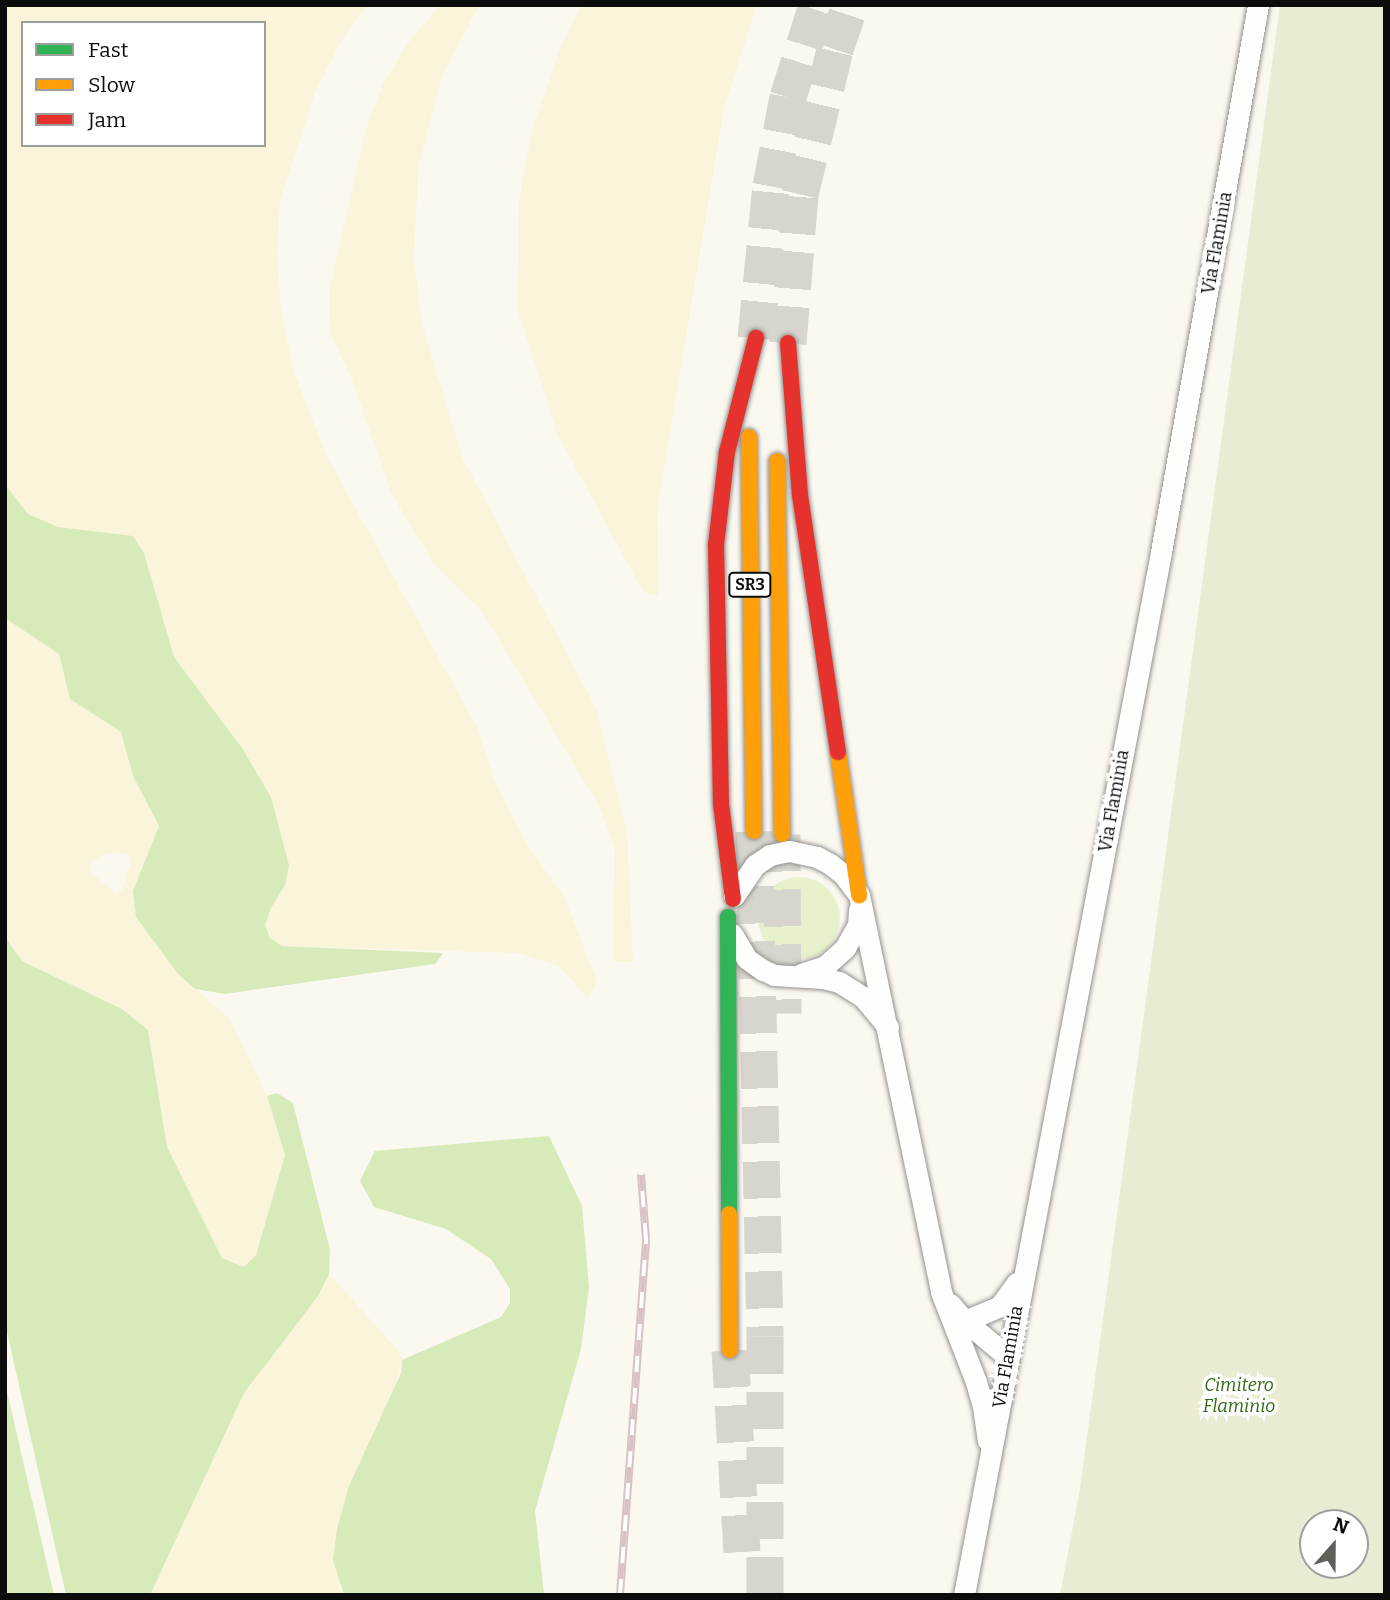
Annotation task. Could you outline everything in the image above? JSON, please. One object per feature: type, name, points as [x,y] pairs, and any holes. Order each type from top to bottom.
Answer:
[{"type":"highway","name":"SR3","points":[[730,908],[721,804],[716,545],[727,452],[756,338],[748,463],[754,831]]},
{"type":"highway","name":"SR3","points":[[782,834],[777,441],[788,343],[800,495],[859,895]]},
{"type":"highway","points":[[730,908],[730,1350]]},
{"type":"street","name":"Via Flaminia","points":[[964,1595],[1023,1268],[1077,1009],[1258,5]]},
{"type":"street","points":[[887,1027],[874,1009],[852,989],[823,978],[774,975],[747,959],[736,945],[730,908],[755,865],[770,855],[789,851],[817,857],[843,874],[859,895],[887,1027],[941,1292],[984,1406],[985,1429],[991,1452]]},
{"type":"street","points":[[795,975],[825,966],[845,948],[858,925],[859,895]]},
{"type":"street","points":[[965,1321],[1000,1306],[1010,1296],[1023,1268]]},
{"type":"street","points":[[941,1292],[1007,1366]]},
{"type":"street","points":[[960,1343],[989,1367],[1007,1366]]},
{"type":"shaded area","points":[[5,5],[368,5],[343,38],[316,90],[280,200],[277,252],[281,312],[294,372],[326,455],[477,727],[494,780],[528,846],[564,897],[597,981],[588,999],[559,966],[518,953],[282,946],[270,938],[265,925],[271,908],[285,885],[271,797],[242,748],[174,657],[144,553],[133,536],[58,527],[28,514],[5,484]]},
{"type":"shaded area","points":[[440,5],[479,5],[441,79],[418,169],[414,258],[421,321],[462,457],[596,708],[627,832],[633,962],[613,961],[615,848],[598,804],[481,610],[434,564],[391,493],[352,379],[330,333],[329,292],[366,129],[384,81],[409,42]]},
{"type":"shaded area","points":[[582,5],[757,5],[724,108],[657,512],[658,595],[643,592],[557,433],[518,311],[519,200],[532,130],[559,51]]},
{"type":"shaded area","points":[[5,618],[59,654],[70,699],[121,732],[133,776],[159,826],[133,891],[178,974],[228,1017],[267,1096],[285,1155],[256,1255],[245,1267],[222,1258],[167,1147],[148,1030],[122,1009],[22,961],[5,937]],"holes":[[[118,852],[128,854],[130,864],[122,890],[116,893],[90,872],[92,863],[101,855]]]},
{"type":"shaded area","points":[[329,1274],[397,1349],[402,1360],[339,1586],[343,1595],[150,1595],[244,1393],[318,1296]]},
{"type":"green space","name":"Cimitero Flaminio","points":[[1280,5],[1385,5],[1385,1595],[1060,1595],[1080,1489]]},
{"type":"green space","points":[[5,484],[28,514],[58,527],[133,536],[144,553],[174,657],[242,748],[271,797],[289,865],[285,885],[271,908],[265,925],[270,938],[282,946],[443,953],[435,964],[225,994],[195,989],[178,974],[136,917],[133,891],[159,826],[133,776],[121,732],[70,699],[59,654],[5,618]]},
{"type":"green space","points":[[799,877],[815,880],[828,889],[837,902],[840,918],[837,934],[828,947],[815,956],[799,959],[783,956],[770,947],[761,934],[758,918],[761,902],[770,889],[783,880]]},
{"type":"green space","points":[[5,937],[22,961],[122,1009],[148,1030],[167,1147],[222,1258],[244,1267],[256,1255],[285,1155],[267,1096],[277,1093],[293,1103],[330,1250],[329,1274],[318,1296],[244,1393],[150,1595],[66,1595],[5,1323]]},
{"type":"green space","points":[[549,1136],[582,1206],[589,1287],[581,1349],[535,1511],[544,1595],[344,1595],[333,1560],[337,1529],[349,1486],[401,1373],[402,1360],[501,1317],[510,1303],[510,1289],[491,1259],[446,1229],[374,1207],[360,1181],[375,1151]]},
{"type":"green space","points":[[5,1383],[54,1595],[5,1595]]},
{"type":"tunnel","points":[[756,338],[771,186],[788,97],[817,5]]},
{"type":"tunnel","points":[[788,343],[800,194],[835,49],[850,5]]},
{"type":"tunnel","points":[[754,831],[765,1336],[765,1595]]},
{"type":"tunnel","points":[[782,834],[783,1013]]},
{"type":"tunnel","points":[[730,1350],[742,1552]]},
{"type":"railway","points":[[620,1595],[646,1239],[641,1174]]},
{"type":"traffic: fast","points":[[728,917],[729,1214]]},
{"type":"traffic: slow","points":[[749,437],[754,831]]},
{"type":"traffic: slow","points":[[777,461],[782,834]]},
{"type":"traffic: slow","points":[[838,752],[859,895]]},
{"type":"traffic: slow","points":[[729,1214],[730,1350]]},
{"type":"traffic: jam","points":[[733,899],[721,804],[716,545],[727,452],[756,338]]},
{"type":"traffic: jam","points":[[788,343],[800,495],[838,752]]}]
